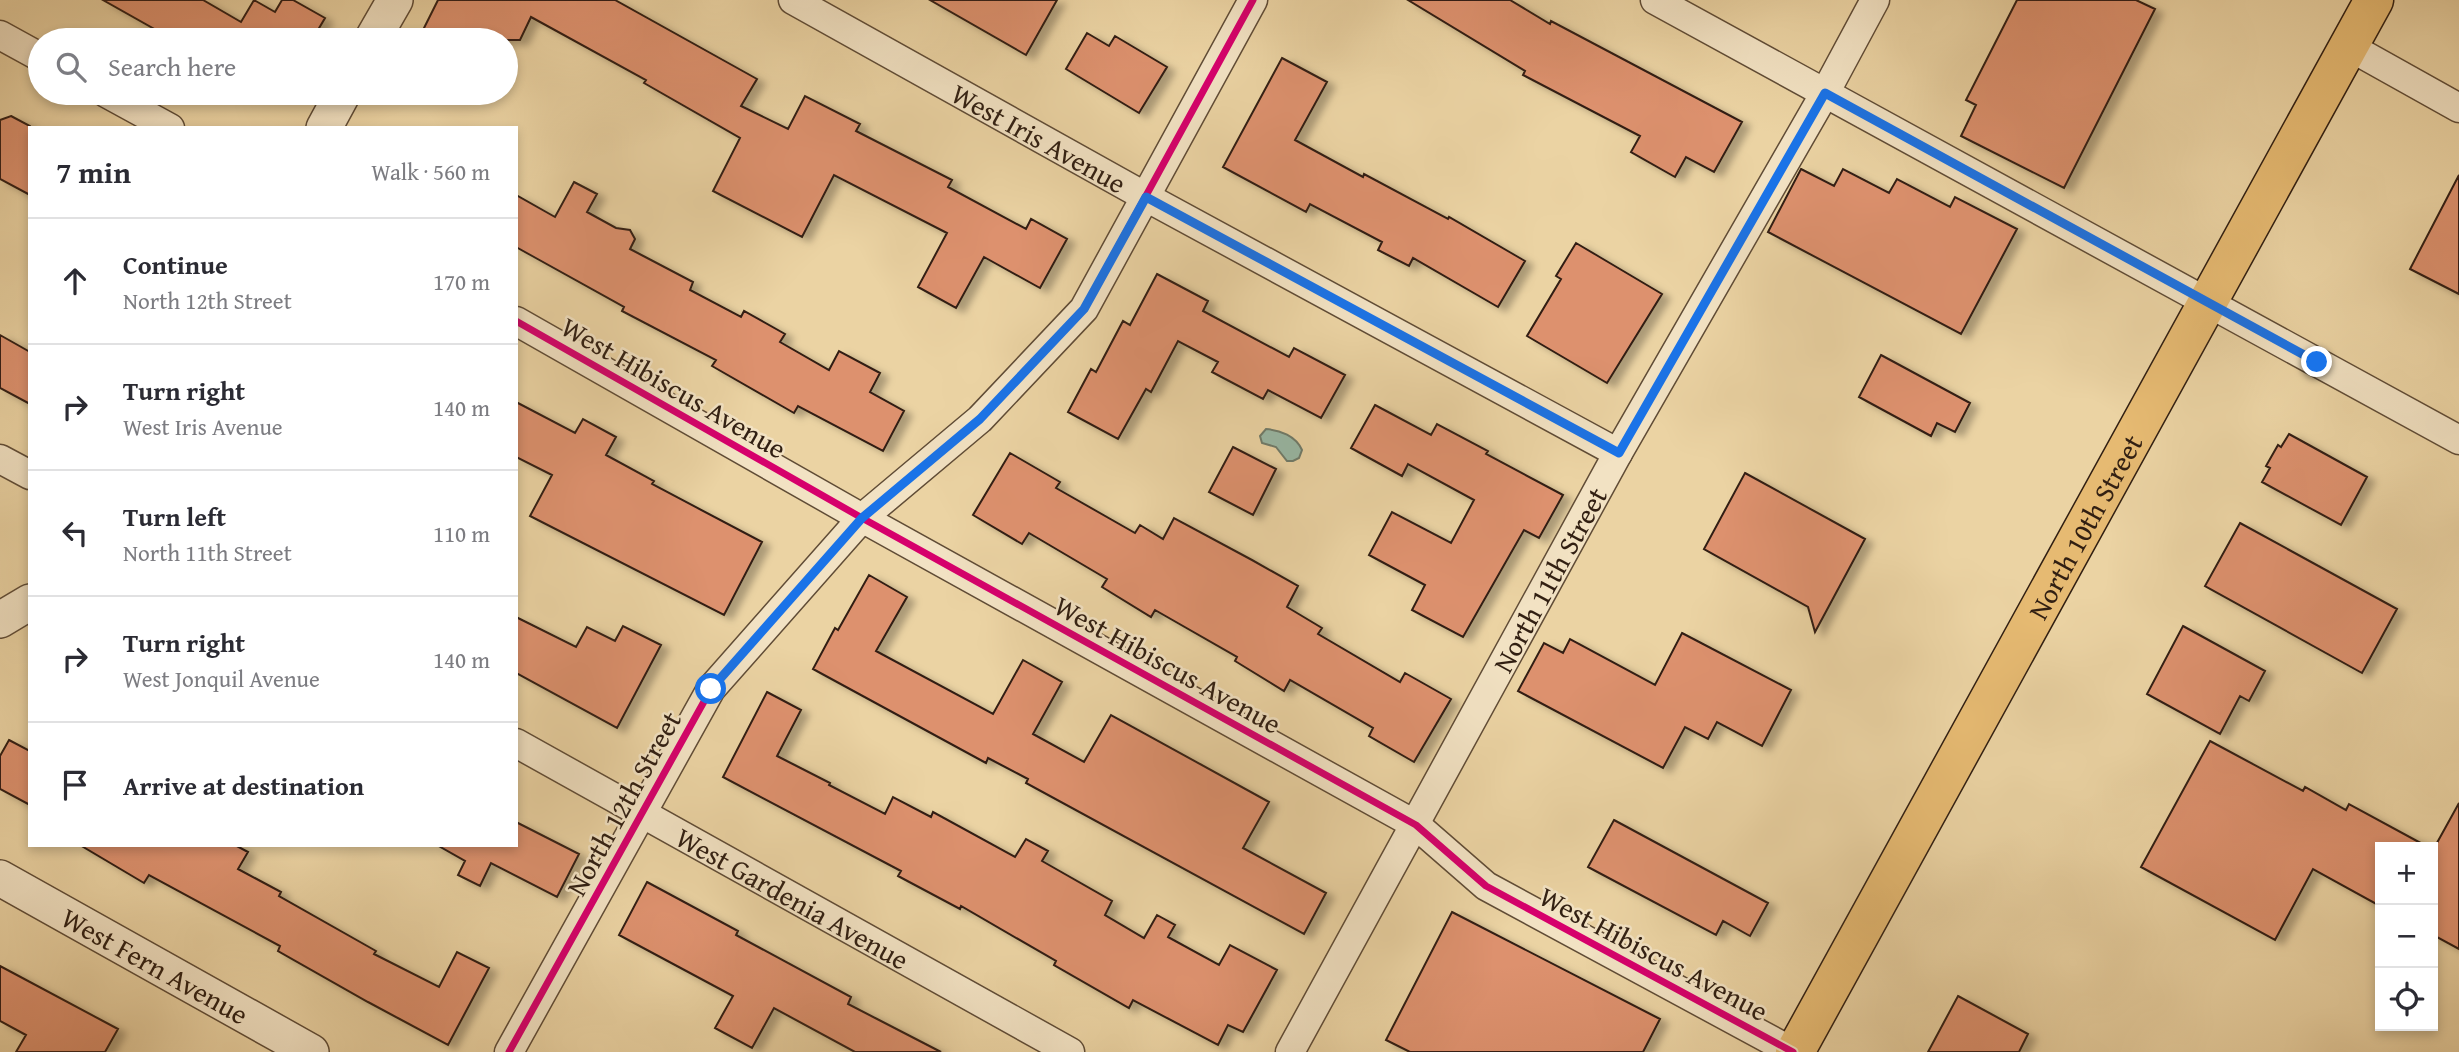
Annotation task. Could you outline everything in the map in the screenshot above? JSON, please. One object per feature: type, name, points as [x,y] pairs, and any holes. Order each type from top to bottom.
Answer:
[{"type":"main road","name":"North 10th Street","points":[[1794,1052],[2374,0]]},
{"type":"street","points":[[379,28],[394,0]]},
{"type":"street","name":"West Iris Avenue","points":[[793,0],[1146,197],[1619,453]]},
{"type":"street","name":"North 12th Street","points":[[509,1052],[711,689],[862,518],[980,419],[1084,309],[1253,0]]},
{"type":"street","points":[[1655,0],[2459,440]]},
{"type":"street","name":"North 11th Street","points":[[1290,1052],[1619,453],[1825,93],[1875,0]]},
{"type":"street","points":[[0,35],[28,50]]},
{"type":"street","points":[[2348,46],[2459,108]]},
{"type":"street","points":[[128,105],[166,126]]},
{"type":"street","points":[[325,126],[337,105]]},
{"type":"street","name":"West Hibiscus Avenue","points":[[518,322],[862,518],[1416,825],[1486,886],[1794,1052]]},
{"type":"street","points":[[0,459],[28,474]]},
{"type":"street","points":[[0,620],[28,604]]},
{"type":"street","name":"West Gardenia Avenue","points":[[518,744],[1070,1052]]},
{"type":"street","name":"West Fern Avenue","points":[[0,878],[311,1052]]},
{"type":"shaded area","points":[[1266,429],[1292,437],[1302,450],[1299,458],[1287,461],[1276,447],[1262,443],[1260,436]]},
{"type":"building","points":[[103,0],[203,0],[241,22],[254,0],[275,12],[282,0],[293,0],[325,18],[319,28],[153,28]]},
{"type":"building","points":[[438,0],[615,0],[757,79],[741,106],[788,129],[805,96],[860,124],[856,131],[952,180],[948,187],[1026,229],[1031,219],[1067,239],[1040,288],[984,257],[956,308],[918,287],[947,233],[834,175],[802,237],[713,191],[740,138],[644,83],[646,80],[531,17],[520,40],[518,28],[424,28]]},
{"type":"building","points":[[930,0],[1057,0],[1026,55]]},
{"type":"building","points":[[1408,0],[1510,0],[1550,24],[1551,21],[1742,122],[1714,172],[1686,157],[1675,177],[1631,152],[1640,136],[1523,75],[1525,71]]},
{"type":"building","points":[[2017,0],[2136,0],[2155,9],[2064,188],[1961,136],[1976,105],[1966,100]]},
{"type":"building","points":[[1087,33],[1109,46],[1115,36],[1167,67],[1139,113],[1066,69]]},
{"type":"building","points":[[1282,58],[1327,82],[1295,140],[1363,177],[1364,174],[1448,219],[1449,217],[1525,261],[1498,307],[1413,258],[1409,266],[1378,250],[1382,242],[1310,204],[1306,212],[1223,167]]},
{"type":"building","points":[[11,116],[30,126],[28,194],[0,179],[0,120]]},
{"type":"building","points":[[1801,169],[1834,186],[1843,169],[1889,193],[1897,179],[1950,207],[1955,197],[2017,229],[1961,334],[1768,232]]},
{"type":"building","points":[[2459,175],[2459,294],[2410,269]]},
{"type":"building","points":[[574,182],[597,194],[587,212],[616,228],[630,230],[635,239],[630,249],[693,282],[690,290],[741,317],[744,311],[785,334],[780,342],[829,370],[839,351],[880,373],[870,392],[904,411],[883,451],[798,406],[794,413],[712,366],[716,360],[622,311],[624,307],[518,248],[518,196],[555,217]]},
{"type":"building","points":[[1576,243],[1662,294],[1607,383],[1527,336],[1561,279],[1556,276]]},
{"type":"building","points":[[1157,274],[1208,301],[1203,311],[1289,357],[1294,348],[1345,375],[1321,418],[1268,390],[1263,399],[1212,372],[1218,362],[1178,341],[1151,392],[1146,389],[1118,439],[1068,412],[1091,369],[1096,372],[1123,321],[1130,325]]},
{"type":"building","points":[[0,335],[28,351],[28,403],[0,388]]},
{"type":"building","points":[[1881,355],[1970,403],[1955,432],[1937,423],[1931,436],[1859,397]]},
{"type":"building","points":[[518,403],[575,433],[583,419],[616,437],[606,455],[654,481],[652,484],[762,542],[724,615],[530,516],[552,475],[518,458]]},
{"type":"building","points":[[1375,405],[1431,435],[1437,424],[1563,495],[1539,538],[1524,530],[1463,637],[1412,610],[1425,585],[1369,555],[1392,512],[1451,543],[1474,500],[1408,464],[1402,476],[1351,448]]},
{"type":"building","points":[[2289,434],[2367,477],[2341,525],[2262,482],[2270,468],[2266,466],[2278,445],[2281,447]]},
{"type":"building","points":[[1233,447],[1276,469],[1253,515],[1209,492]]},
{"type":"building","points":[[1010,453],[1060,482],[1056,488],[1135,533],[1140,525],[1163,539],[1174,518],[1252,560],[1298,586],[1287,607],[1322,628],[1318,634],[1400,682],[1405,673],[1451,699],[1414,762],[1369,736],[1373,728],[1290,680],[1284,691],[1235,661],[1237,657],[1155,610],[1151,617],[1102,587],[1107,579],[1029,533],[1022,544],[973,515]]},
{"type":"building","points":[[1745,473],[1865,539],[1815,632],[1808,607],[1704,549]]},
{"type":"building","points":[[2240,523],[2397,609],[2362,673],[2205,586]]},
{"type":"building","points":[[869,575],[907,597],[876,651],[993,714],[1023,660],[1062,682],[1033,734],[1084,762],[1111,715],[1269,802],[1243,848],[1326,893],[1304,934],[1026,783],[1028,779],[988,758],[986,763],[813,669]]},
{"type":"building","points":[[518,618],[576,647],[587,627],[615,641],[623,626],[661,645],[617,728],[518,674]]},
{"type":"building","points":[[2183,626],[2265,671],[2249,701],[2240,696],[2220,734],[2147,694]]},
{"type":"building","points":[[1682,633],[1791,690],[1762,746],[1717,722],[1708,739],[1685,727],[1663,768],[1518,691],[1544,643],[1563,653],[1570,639],[1655,685]]},
{"type":"building","points":[[767,692],[801,710],[777,756],[830,783],[829,785],[885,814],[893,797],[931,817],[933,812],[1015,857],[1026,839],[1048,851],[1042,861],[1112,901],[1105,915],[1144,938],[1157,915],[1175,925],[1168,937],[1219,965],[1230,945],[1277,970],[1243,1032],[1228,1025],[1218,1045],[1133,1000],[1129,1008],[1054,965],[1056,961],[961,906],[960,909],[898,876],[901,871],[723,777]]},
{"type":"building","points":[[9,740],[28,750],[28,804],[0,789],[0,756]]},
{"type":"building","points":[[2210,741],[2303,791],[2305,787],[2346,810],[2349,804],[2419,842],[2375,842],[2375,903],[2313,869],[2275,940],[2141,867]]},
{"type":"building","points":[[2459,803],[2459,949],[2438,938],[2437,842]]},
{"type":"building","points":[[1614,820],[1768,903],[1750,936],[1723,921],[1716,935],[1588,867]]},
{"type":"building","points":[[518,823],[579,854],[557,897],[491,863],[480,886],[458,875],[465,861],[440,847],[518,847]]},
{"type":"building","points":[[83,847],[239,847],[248,852],[238,869],[281,892],[279,896],[376,951],[374,954],[439,987],[457,952],[489,968],[448,1045],[278,951],[280,946],[149,875],[144,883]]},
{"type":"building","points":[[647,882],[738,931],[736,935],[851,997],[848,1004],[941,1052],[855,1052],[774,1008],[752,1048],[715,1028],[733,996],[619,935]]},
{"type":"building","points":[[1452,912],[1660,1019],[1643,1052],[1410,1052],[1386,1040]]},
{"type":"building","points":[[0,966],[118,1029],[105,1052],[16,1052],[26,1035],[0,1021]]},
{"type":"building","points":[[1958,996],[2028,1034],[2019,1052],[1928,1052]]},
{"type":"cycle path","points":[[509,1052],[711,689],[862,518],[980,419],[1084,309],[1253,0]]},
{"type":"cycle path","points":[[518,322],[862,518],[1416,825],[1486,886],[1793,1052]]},
{"type":"route","points":[[711,689],[862,518],[980,419],[1084,309],[1146,197],[1619,453],[1825,93],[2317,362]]}]
